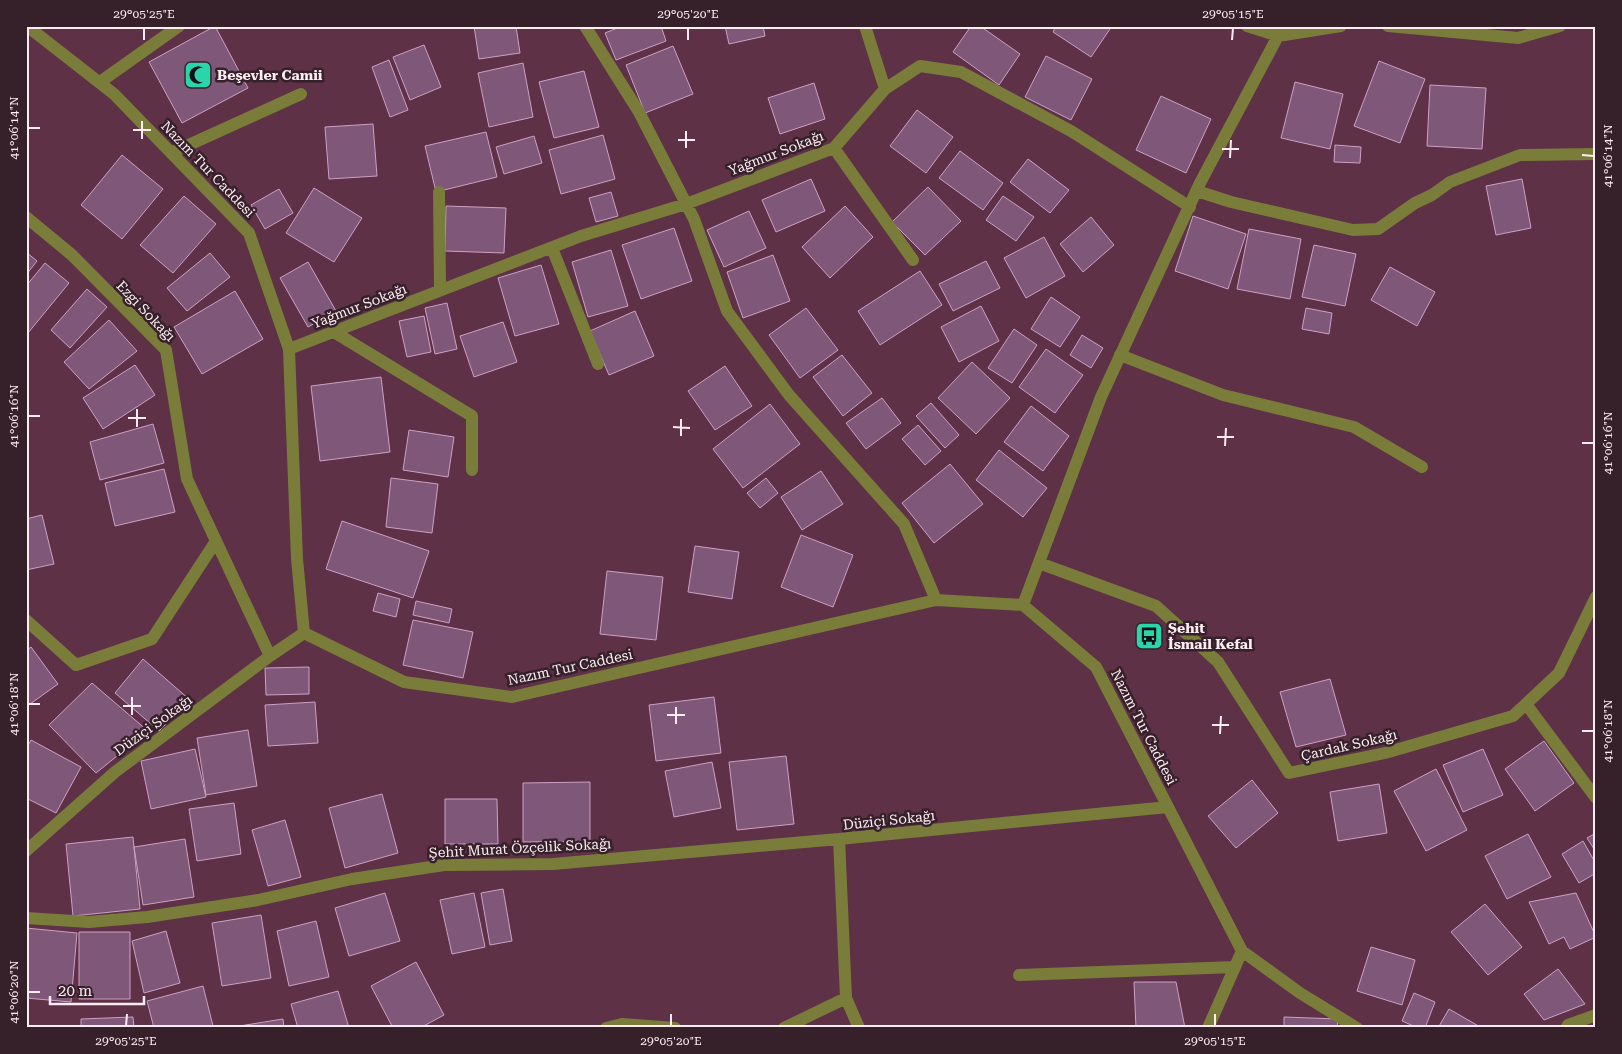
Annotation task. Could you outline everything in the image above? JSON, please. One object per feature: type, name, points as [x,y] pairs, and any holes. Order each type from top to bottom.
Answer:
[{"type":"street","name":"Nazım Tur Caddesi","points":[[27,26],[114,94],[249,233],[290,349],[297,559],[304,633],[404,682],[512,697],[936,600],[1023,605],[1096,667],[1242,951]]},
{"type":"street","points":[[100,82],[179,26]]},
{"type":"street","points":[[585,26],[639,112],[694,219],[727,311],[789,395],[904,524],[936,600]]},
{"type":"street","points":[[865,26],[886,89]]},
{"type":"street","points":[[1248,26],[1282,31],[1341,26]]},
{"type":"street","points":[[1388,26],[1518,38],[1560,26]]},
{"type":"street","points":[[1023,605],[1101,397],[1197,191],[1282,31]]},
{"type":"street","name":"Yağmur Sokağı","points":[[290,349],[582,236],[686,204],[834,148],[886,89],[920,66],[961,72],[1071,132],[1190,207]]},
{"type":"street","points":[[171,153],[301,94]]},
{"type":"street","points":[[834,148],[913,260]]},
{"type":"street","points":[[1197,191],[1231,202],[1353,230],[1378,228],[1414,203],[1432,195],[1450,182],[1520,155],[1596,154]]},
{"type":"street","points":[[439,192],[440,290]]},
{"type":"street","name":"Ezgi Sokağı","points":[[26,217],[72,256],[166,350],[187,479],[270,656]]},
{"type":"street","points":[[552,248],[598,364]]},
{"type":"street","points":[[334,332],[472,416],[472,470]]},
{"type":"street","points":[[1120,355],[1224,395],[1354,427],[1422,467]]},
{"type":"street","points":[[26,620],[76,665],[152,639],[216,541]]},
{"type":"street","name":"Çardak Sokağı","points":[[1039,563],[1156,606],[1218,662],[1289,773],[1385,753],[1513,716],[1559,673],[1596,596]]},
{"type":"street","name":"Düziçi Sokağı","points":[[26,851],[115,772],[270,656],[304,633]]},
{"type":"street","points":[[1526,704],[1596,798]]},
{"type":"street","name":"Düziçi Sokağı","points":[[846,998],[839,839],[1168,807]]},
{"type":"street","name":"Şehit Murat Özçelik Sokağı","points":[[26,918],[89,922],[148,917],[258,900],[352,878],[444,865],[553,864],[839,839]]},
{"type":"street","points":[[1208,1028],[1242,951],[1300,992],[1358,1028]]},
{"type":"street","points":[[1019,975],[1235,966]]},
{"type":"street","points":[[784,1028],[846,998],[859,1028]]},
{"type":"street","points":[[1566,1028],[1568,1025],[1596,1015]]},
{"type":"street","points":[[606,1028],[622,1024],[674,1028]]},
{"type":"building","name":"Beşevler Camii","points":[[215,26],[248,88],[182,123],[149,62]]},
{"type":"building","points":[[474,26],[516,26],[520,53],[479,59]]},
{"type":"building","points":[[622,26],[661,26],[666,41],[616,60],[605,33]]},
{"type":"building","points":[[725,26],[763,26],[765,36],[729,44]]},
{"type":"building","points":[[971,26],[980,26],[1020,54],[999,85],[953,52]]},
{"type":"building","points":[[1056,26],[1112,26],[1091,57],[1053,32]]},
{"type":"building","points":[[424,45],[441,87],[410,100],[393,57]]},
{"type":"building","points":[[673,46],[693,94],[645,113],[626,65]]},
{"type":"building","points":[[1046,56],[1092,79],[1071,120],[1025,97]]},
{"type":"building","points":[[389,60],[408,110],[390,117],[372,67]]},
{"type":"building","points":[[1379,61],[1425,79],[1400,143],[1354,126]]},
{"type":"building","points":[[523,63],[533,117],[489,127],[478,73]]},
{"type":"building","points":[[584,71],[599,127],[554,138],[539,82]]},
{"type":"building","points":[[1295,82],[1343,94],[1330,149],[1281,138]]},
{"type":"building","points":[[814,83],[825,119],[780,134],[768,98]]},
{"type":"building","points":[[1430,85],[1486,88],[1482,149],[1427,146]]},
{"type":"building","points":[[1161,96],[1211,119],[1186,173],[1136,150]]},
{"type":"building","points":[[917,110],[953,137],[926,173],[890,146]]},
{"type":"building","points":[[373,124],[377,176],[329,179],[325,127]]},
{"type":"building","points":[[486,132],[497,177],[436,192],[425,146]]},
{"type":"building","points":[[603,135],[615,179],[561,194],[549,150]]},
{"type":"building","points":[[534,136],[542,163],[504,174],[496,147]]},
{"type":"building","points":[[1335,145],[1361,147],[1360,163],[1334,162]]},
{"type":"building","points":[[960,151],[1003,183],[983,210],[939,178]]},
{"type":"building","points":[[122,155],[163,189],[122,239],[81,205]]},
{"type":"building","points":[[1028,159],[1069,190],[1050,213],[1010,182]]},
{"type":"building","points":[[811,179],[825,211],[776,232],[762,200]]},
{"type":"building","points":[[1522,179],[1531,228],[1496,235],[1486,186]]},
{"type":"building","points":[[928,187],[961,221],[925,255],[892,222]]},
{"type":"building","points":[[314,188],[362,218],[334,262],[286,233]]},
{"type":"building","points":[[279,189],[293,213],[265,229],[251,205]]},
{"type":"building","points":[[611,192],[618,216],[596,222],[589,198]]},
{"type":"building","points":[[184,196],[216,224],[173,273],[140,245]]},
{"type":"building","points":[[1003,196],[1034,217],[1016,241],[986,220]]},
{"type":"building","points":[[446,206],[506,208],[504,253],[445,251]]},
{"type":"building","points":[[845,206],[873,237],[830,278],[802,247]]},
{"type":"building","points":[[749,211],[766,248],[724,267],[707,230]]},
{"type":"building","points":[[1193,216],[1246,234],[1228,289],[1175,271]]},
{"type":"building","points":[[1091,217],[1114,245],[1083,272],[1060,244]]},
{"type":"building","points":[[674,228],[692,281],[641,299],[622,245]]},
{"type":"building","points":[[1249,229],[1301,239],[1290,299],[1237,289]]},
{"type":"building","points":[[1044,237],[1065,276],[1026,298],[1004,258]]},
{"type":"building","points":[[1314,245],[1356,254],[1345,306],[1302,297]]},
{"type":"building","points":[[611,250],[628,306],[588,317],[572,262]]},
{"type":"building","points":[[26,252],[37,261],[26,275]]},
{"type":"building","points":[[210,253],[230,277],[187,311],[167,288]]},
{"type":"building","points":[[773,255],[790,301],[743,318],[727,272]]},
{"type":"building","points":[[986,261],[1000,288],[953,311],[939,284]]},
{"type":"building","points":[[308,262],[336,311],[308,327],[280,278]]},
{"type":"building","points":[[45,263],[69,283],[28,333],[26,332],[26,286]]},
{"type":"building","points":[[541,265],[559,324],[515,336],[498,278]]},
{"type":"building","points":[[1390,267],[1435,292],[1417,326],[1371,300]]},
{"type":"building","points":[[920,271],[942,305],[880,345],[858,311]]},
{"type":"building","points":[[87,289],[107,307],[70,348],[51,330]]},
{"type":"building","points":[[235,291],[263,339],[202,374],[174,327]]},
{"type":"building","points":[[1051,297],[1080,317],[1060,347],[1031,329]]},
{"type":"building","points":[[447,303],[457,349],[435,354],[425,308]]},
{"type":"building","points":[[981,306],[999,341],[959,362],[941,327]]},
{"type":"building","points":[[806,308],[838,350],[800,378],[769,335]]},
{"type":"building","points":[[1306,308],[1332,313],[1329,334],[1302,329]]},
{"type":"building","points":[[635,311],[654,356],[609,375],[590,331]]},
{"type":"building","points":[[424,316],[431,352],[407,357],[399,321]]},
{"type":"building","points":[[109,320],[137,351],[89,389],[64,362]]},
{"type":"building","points":[[503,322],[517,362],[474,377],[460,336]]},
{"type":"building","points":[[1014,329],[1037,345],[1012,383],[988,368]]},
{"type":"building","points":[[1082,335],[1103,348],[1091,368],[1070,355]]},
{"type":"building","points":[[1046,349],[1083,375],[1055,413],[1019,387]]},
{"type":"building","points":[[842,355],[872,393],[843,416],[813,377]]},
{"type":"building","points":[[972,362],[1010,398],[976,434],[938,398]]},
{"type":"building","points":[[135,365],[155,395],[103,429],[83,398]]},
{"type":"building","points":[[725,366],[752,406],[715,430],[688,391]]},
{"type":"building","points":[[381,377],[390,452],[320,461],[311,386]]},
{"type":"building","points":[[882,398],[901,423],[866,449],[846,423]]},
{"type":"building","points":[[931,403],[959,435],[945,448],[916,416]]},
{"type":"building","points":[[770,404],[800,444],[743,488],[713,449]]},
{"type":"building","points":[[1031,406],[1069,436],[1043,471],[1004,442]]},
{"type":"building","points":[[153,424],[164,463],[100,480],[90,442]]},
{"type":"building","points":[[918,425],[941,451],[925,465],[902,439]]},
{"type":"building","points":[[409,430],[454,437],[448,477],[403,470]]},
{"type":"building","points":[[999,450],[1047,488],[1023,517],[976,480]]},
{"type":"building","points":[[950,464],[983,504],[934,543],[902,503]]},
{"type":"building","points":[[164,469],[175,512],[115,526],[105,483]]},
{"type":"building","points":[[821,471],[843,504],[802,530],[781,497]]},
{"type":"building","points":[[391,478],[438,484],[432,533],[386,527]]},
{"type":"building","points":[[766,478],[778,493],[760,508],[747,493]]},
{"type":"building","points":[[42,515],[54,564],[26,570],[26,519]]},
{"type":"building","points":[[342,521],[429,551],[413,598],[326,569]]},
{"type":"building","points":[[801,535],[853,555],[833,607],[781,587]]},
{"type":"building","points":[[695,546],[739,552],[732,599],[688,592]]},
{"type":"building","points":[[607,571],[663,577],[656,640],[600,634]]},
{"type":"building","points":[[378,593],[400,599],[396,617],[373,611]]},
{"type":"building","points":[[416,601],[452,609],[449,623],[413,615]]},
{"type":"building","points":[[413,620],[473,632],[463,678],[403,665]]},
{"type":"building","points":[[31,647],[58,684],[26,707],[26,651]]},
{"type":"building","points":[[143,659],[190,700],[159,731],[115,693]]},
{"type":"building","points":[[309,667],[309,694],[266,695],[265,668]]},
{"type":"building","points":[[1330,679],[1346,735],[1296,747],[1280,692]]},
{"type":"building","points":[[92,683],[148,731],[96,773],[49,725]]},
{"type":"building","points":[[714,697],[721,753],[656,761],[649,705]]},
{"type":"building","points":[[315,702],[318,743],[268,746],[265,705]]},
{"type":"building","points":[[248,730],[257,786],[206,795],[197,738]]},
{"type":"building","points":[[31,740],[81,767],[56,813],[26,798],[26,749]]},
{"type":"building","points":[[1544,741],[1574,783],[1535,811],[1505,769]]},
{"type":"building","points":[[195,749],[206,797],[151,809],[141,761]]},
{"type":"building","points":[[1483,749],[1503,795],[1463,812],[1443,765]]},
{"type":"building","points":[[786,756],[794,824],[737,830],[729,762]]},
{"type":"building","points":[[712,762],[721,808],[674,817],[665,771]]},
{"type":"building","points":[[1436,769],[1467,830],[1426,851],[1394,791]]},
{"type":"building","points":[[1252,780],[1278,813],[1236,848],[1208,816]]},
{"type":"building","points":[[590,782],[590,841],[523,842],[523,783]]},
{"type":"building","points":[[1379,784],[1387,833],[1338,841],[1330,792]]},
{"type":"building","points":[[382,794],[398,853],[345,868],[329,808]]},
{"type":"building","points":[[445,799],[497,799],[498,844],[445,844]]},
{"type":"building","points":[[234,803],[241,854],[197,861],[189,809]]},
{"type":"building","points":[[285,820],[301,877],[268,886],[252,830]]},
{"type":"building","points":[[1596,833],[1596,852],[1587,838]]},
{"type":"building","points":[[1528,834],[1551,877],[1507,899],[1485,856]]},
{"type":"building","points":[[133,837],[140,909],[73,916],[66,844]]},
{"type":"building","points":[[185,839],[194,897],[143,905],[134,847]]},
{"type":"building","points":[[1583,841],[1596,864],[1596,873],[1579,883],[1562,854]]},
{"type":"building","points":[[503,889],[512,941],[490,945],[481,893]]},
{"type":"building","points":[[385,893],[400,941],[349,956],[335,908]]},
{"type":"building","points":[[474,893],[485,947],[452,954],[440,900]]},
{"type":"building","points":[[1576,893],[1596,937],[1570,949],[1564,937],[1549,944],[1529,902]]},
{"type":"building","points":[[1485,904],[1522,947],[1488,975],[1451,932]]},
{"type":"building","points":[[261,915],[271,978],[222,986],[212,923]]},
{"type":"building","points":[[316,921],[329,977],[289,986],[277,931]]},
{"type":"building","points":[[26,928],[77,933],[71,1002],[26,998]]},
{"type":"building","points":[[166,931],[180,983],[144,993],[132,941]]},
{"type":"building","points":[[79,932],[130,932],[130,999],[79,999]]},
{"type":"building","points":[[1371,947],[1415,960],[1402,1005],[1357,991]]},
{"type":"building","points":[[416,962],[444,1015],[420,1028],[393,1028],[371,986]]},
{"type":"building","points":[[1558,969],[1585,1004],[1544,1020],[1524,994]]},
{"type":"building","points":[[1134,982],[1176,982],[1185,1028],[1136,1028]]},
{"type":"building","points":[[203,986],[213,1026],[154,1028],[147,1001]]},
{"type":"building","points":[[338,991],[349,1028],[298,1028],[291,1004]]},
{"type":"building","points":[[1414,993],[1435,1002],[1425,1028],[1418,1028],[1402,1021]]},
{"type":"building","points":[[1449,1009],[1482,1028],[1438,1028]]},
{"type":"building","points":[[133,1017],[134,1028],[81,1028],[81,1019]]},
{"type":"building","points":[[1284,1017],[1338,1019],[1337,1028],[1284,1028]]},
{"type":"building","points":[[283,1019],[284,1028],[227,1028]]},
{"type":"place","name":"Beşevler Camii","points":[[198,75]]},
{"type":"place","name":"Şehit İsmail Kefal","points":[[1149,636]]}]
